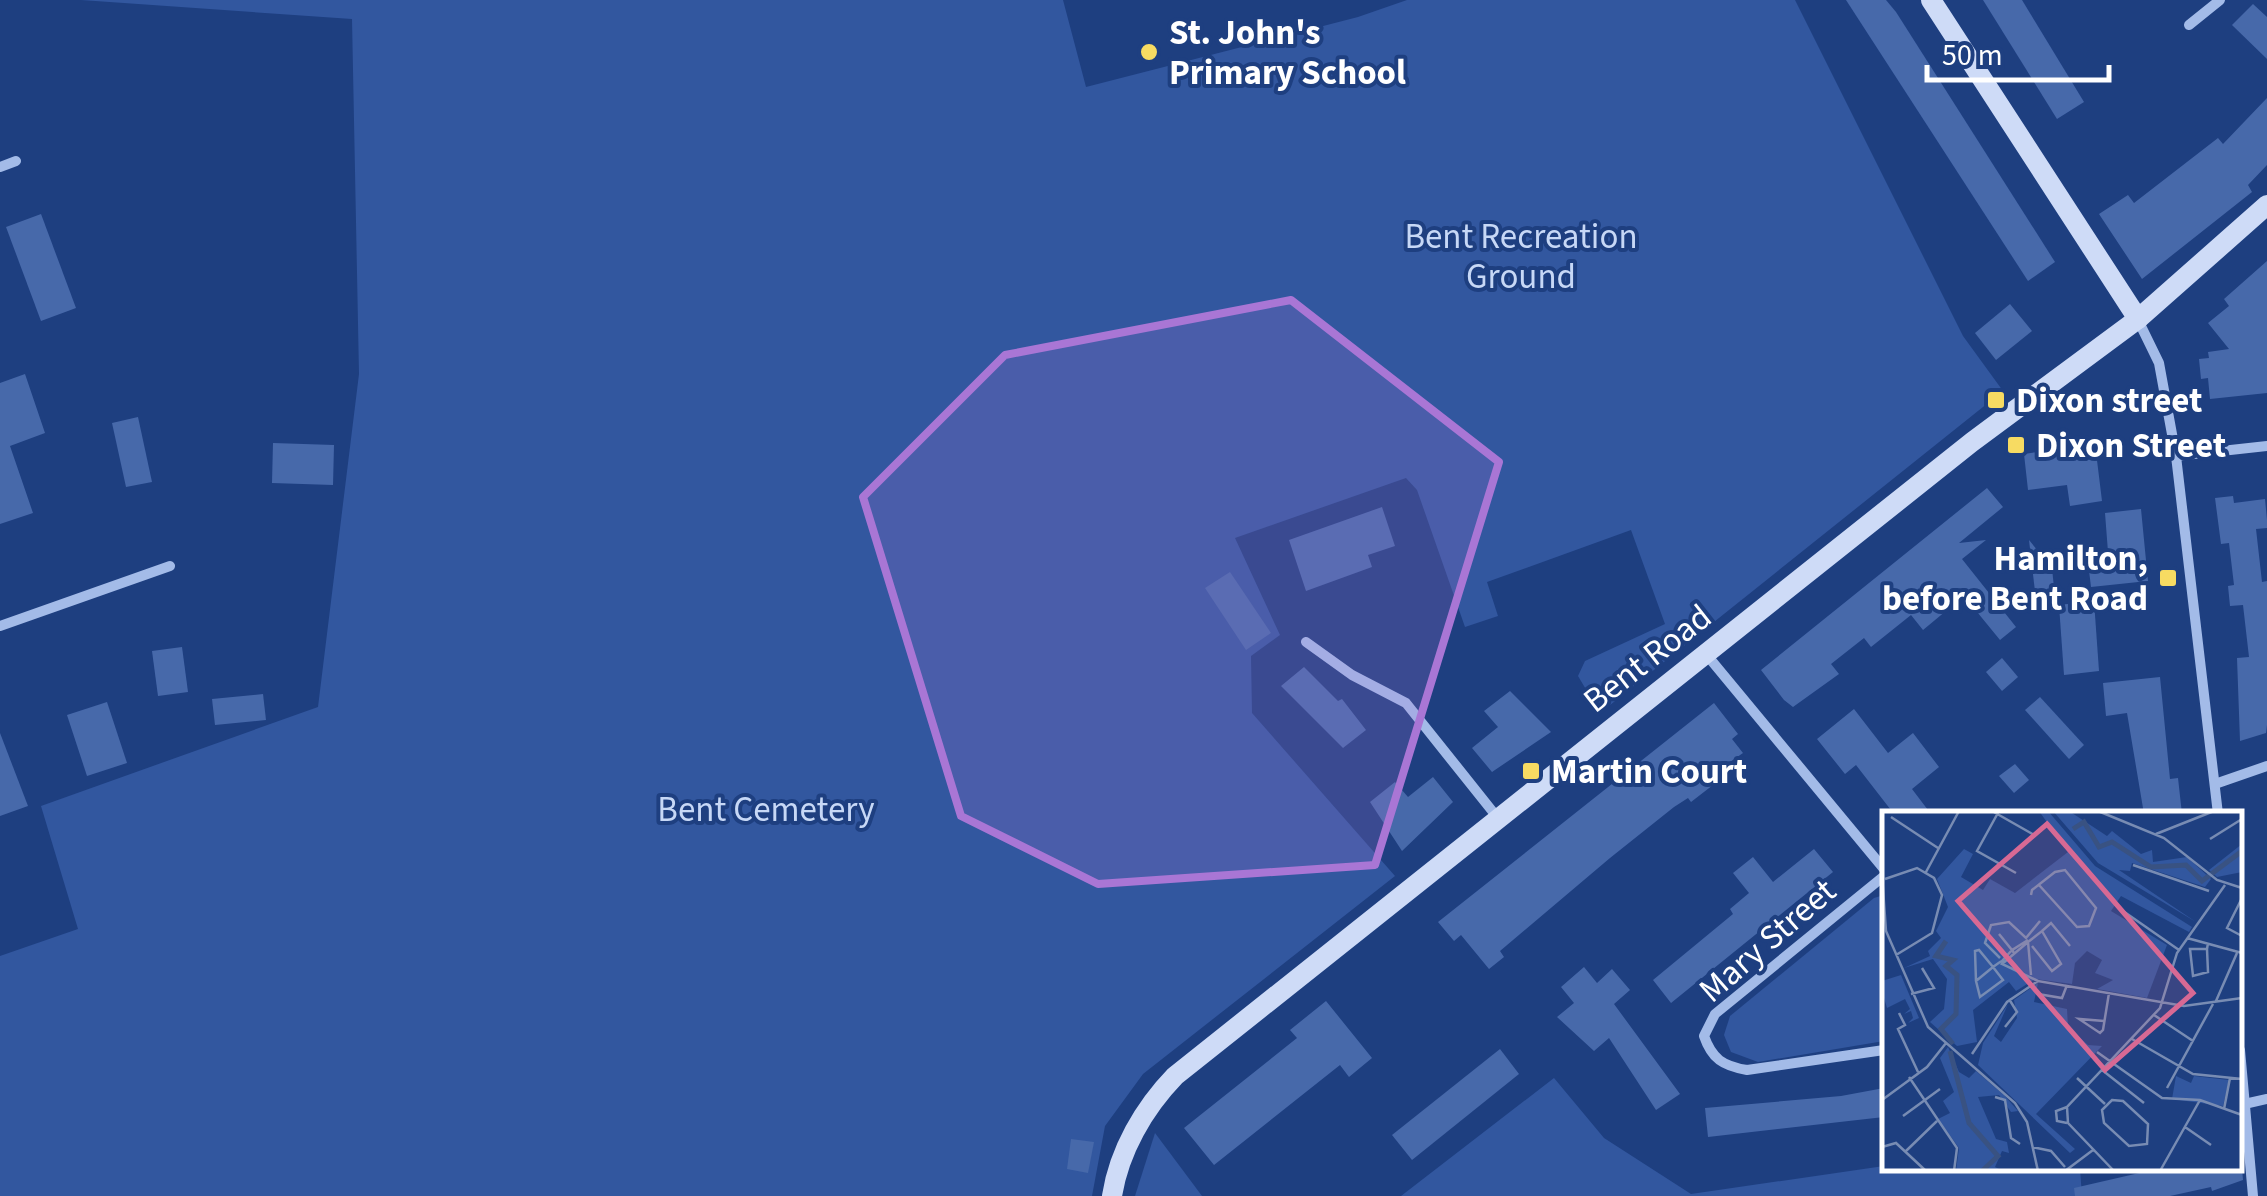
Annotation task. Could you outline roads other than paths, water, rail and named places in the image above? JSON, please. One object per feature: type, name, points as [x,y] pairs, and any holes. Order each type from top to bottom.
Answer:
[{"type":"street","points":[[1931,0],[2138,318],[2159,363],[2176,456],[2218,811]]},
{"type":"street","points":[[2188,25],[2220,0]]},
{"type":"street","points":[[0,167],[16,161]]},
{"type":"street","name":"Bent Road","points":[[1112,1196],[1116,1172],[1141,1119],[1175,1076],[1972,442],[2138,318],[2267,205]]},
{"type":"street","points":[[2176,456],[2267,446]]},
{"type":"street","points":[[0,626],[170,566]]},
{"type":"street","points":[[1306,642],[1352,675],[1406,703],[1497,818]]},
{"type":"street","name":"Mary Street","points":[[1706,654],[1882,870]]},
{"type":"street","points":[[2215,784],[2267,766]]},
{"type":"street","name":"Mary Street","points":[[1882,874],[1715,1014],[1704,1036],[1710,1052],[1726,1066],[1747,1070],[1882,1050]]},
{"type":"street","points":[[2254,1196],[2242,1105],[2267,1099]]},
{"type":"place","name":"St. John's Primary School","points":[[1149,52]]},
{"type":"place","name":"Dixon street","points":[[1996,400]]},
{"type":"place","name":"Dixon Street","points":[[2016,445]]},
{"type":"place","name":"Hamilton, before Bent Road","points":[[2168,578]]},
{"type":"place","name":"Martin Court","points":[[1531,771]]},
{"type":"park label","name":"Bent Recreation Ground","points":[[1521,256]]},
{"type":"park label","name":"Bent Cemetery","points":[[766,809]]}]
